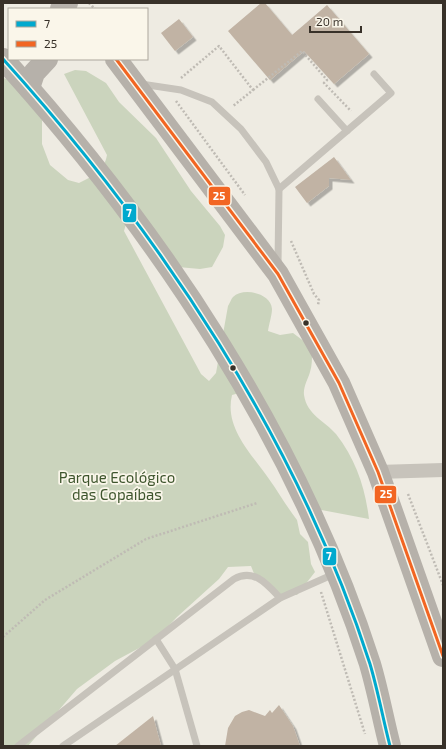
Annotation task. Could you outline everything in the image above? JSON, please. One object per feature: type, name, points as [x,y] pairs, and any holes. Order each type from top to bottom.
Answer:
[{"type":"main road","points":[[3,59],[92,164],[184,288],[276,441],[327,577],[370,666],[390,746]]},
{"type":"main road","points":[[29,88],[34,73],[46,60]]},
{"type":"main road","points":[[117,60],[278,274],[339,383],[378,472],[443,656]]},
{"type":"street","points":[[378,472],[443,470]]},
{"type":"lane","points":[[279,189],[392,93],[374,74]]},
{"type":"lane","points":[[135,83],[182,90],[212,102],[241,129],[266,162],[279,189],[278,274]]},
{"type":"lane","points":[[318,99],[347,131]]},
{"type":"lane","points":[[18,746],[239,576],[246,575],[260,578],[280,598]]},
{"type":"lane","points":[[63,746],[280,598],[327,577]]},
{"type":"lane","points":[[156,639],[175,669],[197,746]]},
{"type":"path","points":[[180,79],[219,46],[253,90]]},
{"type":"path","points":[[224,113],[302,51],[327,80],[324,83],[359,121]]},
{"type":"path","points":[[406,489],[443,585]]},
{"type":"path","points":[[3,637],[45,600],[146,539],[258,503]]},
{"type":"path","points":[[327,577],[367,738]]},
{"type":"green space","name":"Parque Ecológico das Copaíbas","points":[[75,70],[86,71],[106,83],[119,102],[156,138],[191,191],[220,226],[225,235],[223,247],[212,267],[200,269],[178,267],[128,217],[124,231],[201,374],[209,381],[216,373],[228,306],[233,297],[243,292],[249,292],[256,293],[267,299],[272,309],[268,331],[280,335],[293,333],[305,342],[312,353],[311,370],[304,389],[306,402],[313,413],[332,429],[349,454],[362,485],[369,519],[311,508],[243,392],[232,395],[232,419],[241,440],[297,520],[300,534],[308,542],[311,564],[315,572],[297,595],[291,593],[280,598],[255,576],[251,566],[228,567],[219,579],[177,617],[156,639],[115,661],[77,689],[28,746],[3,746],[3,78],[21,83],[42,120],[42,144],[50,165],[68,180],[79,183],[93,176],[101,169],[106,161],[107,155],[64,74]]},
{"type":"building","points":[[261,3],[265,3],[292,35],[327,5],[369,54],[334,84],[304,51],[270,80],[228,31]]},
{"type":"building","points":[[179,19],[193,37],[175,51],[161,33]]},
{"type":"building","points":[[334,157],[351,180],[329,178],[329,186],[307,203],[295,187]]},
{"type":"building","points":[[279,705],[293,726],[300,746],[225,746],[228,728],[235,716],[249,710],[265,716],[270,710],[272,713]]},
{"type":"building","points":[[153,716],[161,746],[115,746]]},
{"type":"transit line","name":"7","points":[[3,59],[61,126],[116,195],[169,268],[218,343],[264,420],[304,499],[340,581],[370,664],[390,746]]},
{"type":"transit line","name":"25","points":[[117,60],[278,274],[339,383],[378,472],[443,656]]}]
